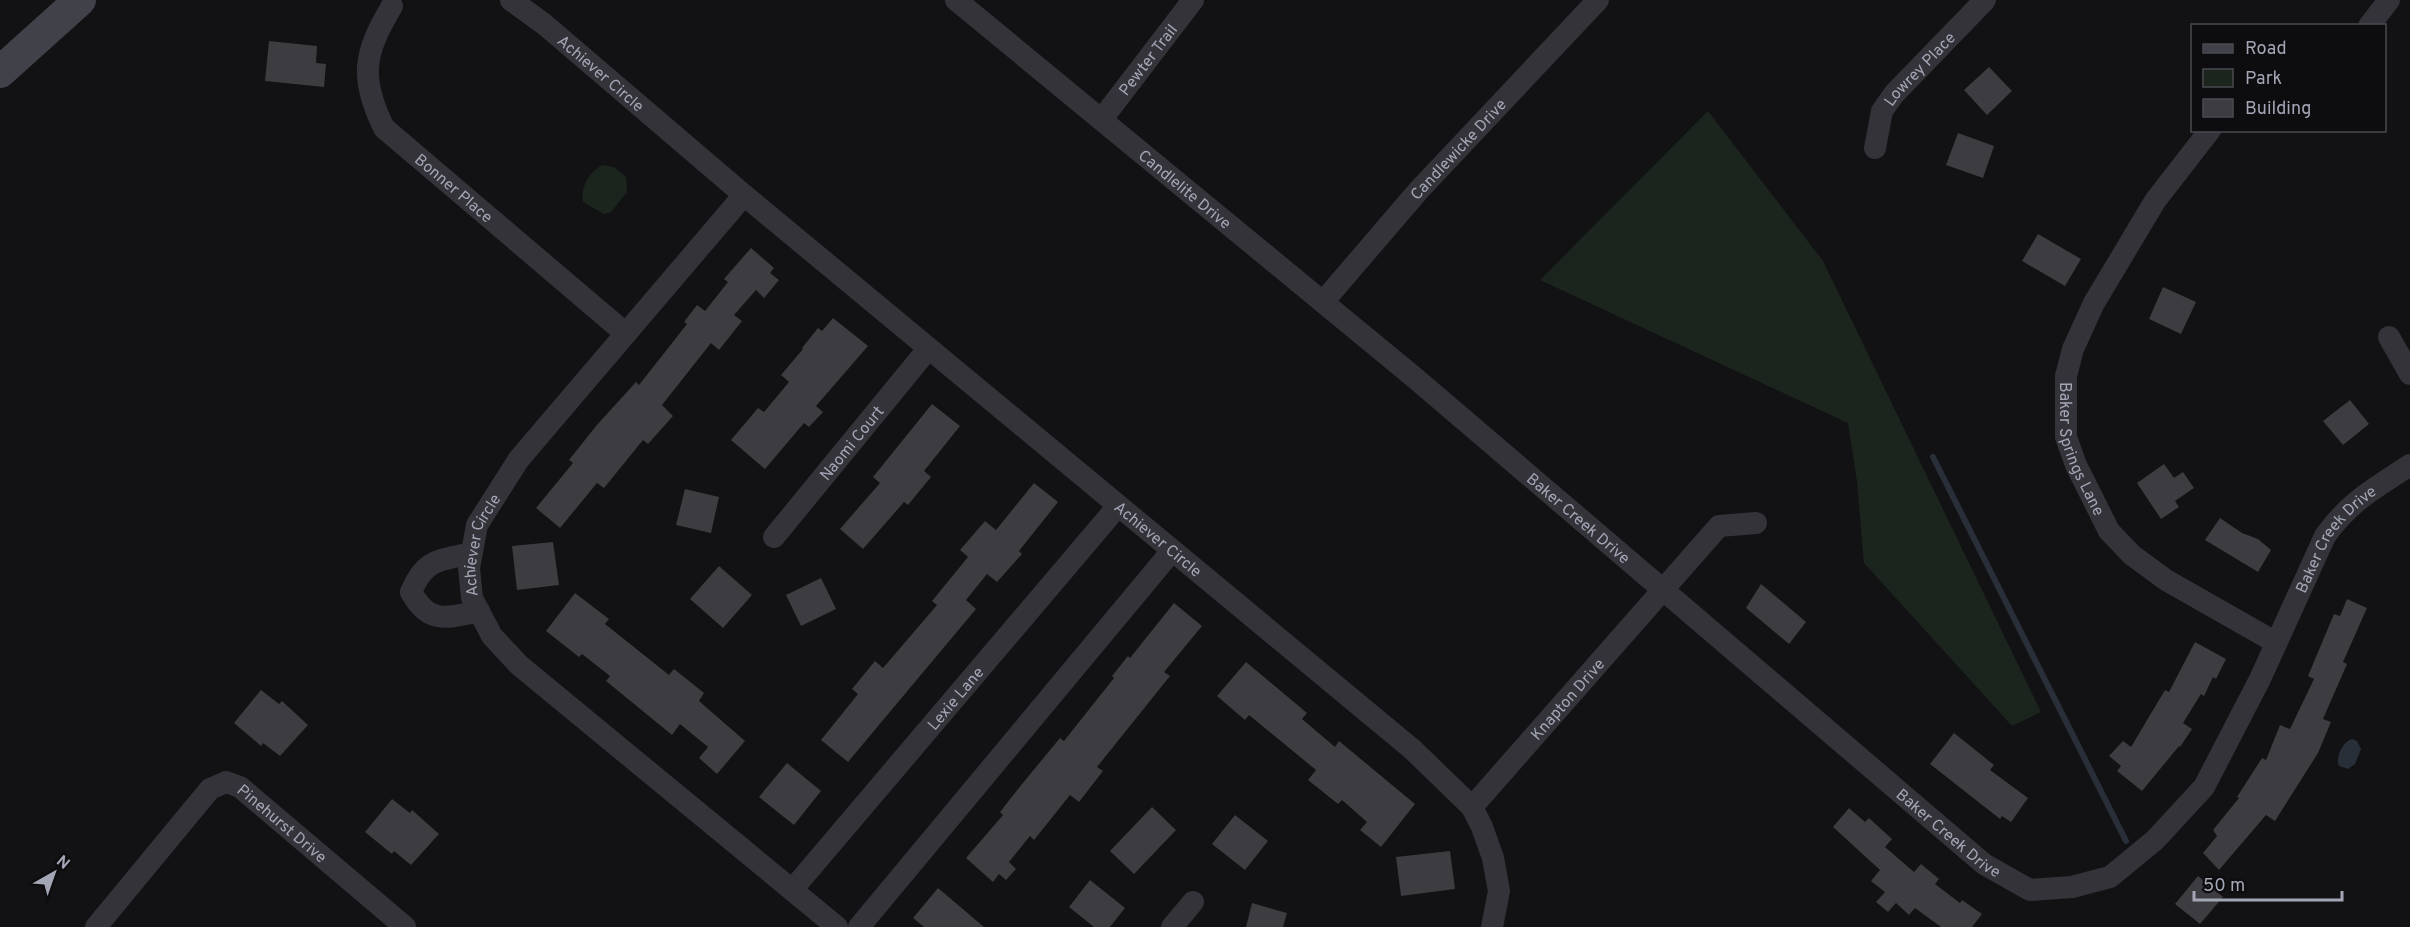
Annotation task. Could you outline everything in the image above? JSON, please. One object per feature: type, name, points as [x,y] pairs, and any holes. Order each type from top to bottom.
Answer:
[{"type":"main road","points":[[0,72],[80,0]]},
{"type":"street","name":"Achiever Circle","points":[[511,0],[544,24],[744,195],[1171,552],[1412,749],[1472,807],[1493,858],[1498,891],[1492,927]]},
{"type":"street","name":"Candlelite Drive","points":[[956,0],[1415,378]]},
{"type":"street","name":"Pewter Trail","points":[[1102,119],[1193,0]]},
{"type":"street","name":"Candlewicke Drive","points":[[1323,302],[1419,190],[1598,0]]},
{"type":"street","name":"Lowrey Place","points":[[1875,148],[1882,111],[1894,94],[1985,0]]},
{"type":"street","points":[[2371,24],[2389,0]]},
{"type":"street","name":"Bonner Place","points":[[396,2],[377,31],[368,56],[368,84],[374,107],[384,128],[625,333]]},
{"type":"street","name":"Baker Springs Lane","points":[[2208,132],[2155,201],[2094,303],[2073,349],[2066,376],[2067,436],[2076,465],[2109,531],[2132,555],[2166,580],[2276,642]]},
{"type":"street","name":"Achiever Circle","points":[[744,195],[519,459],[477,525],[469,568],[472,598],[492,636],[519,665],[837,927]]},
{"type":"street","points":[[2389,337],[2410,374]]},
{"type":"street","name":"Naomi Court","points":[[774,537],[928,349]]},
{"type":"street","name":"Baker Creek Drive","points":[[1415,378],[1984,864],[2030,890],[2072,887],[2110,876],[2155,840],[2204,787],[2231,738],[2325,536],[2339,516],[2357,500],[2410,465]]},
{"type":"street","name":"Lexie Lane","points":[[792,890],[1118,507]]},
{"type":"street","name":"Knapton Drive","points":[[1472,807],[1719,526],[1756,523]]},
{"type":"street","points":[[859,927],[1171,552]]},
{"type":"street","points":[[471,553],[427,566],[418,574],[411,592],[424,611],[436,616],[449,617],[479,611]]},
{"type":"street","name":"Pinehurst Drive","points":[[96,927],[210,789],[226,782],[240,787],[394,924]]},
{"type":"street","points":[[1172,927],[1193,902]]},
{"type":"green space","points":[[1708,111],[1823,261],[2041,712],[2012,726],[1864,563],[1857,482],[1848,423],[1540,280]]},
{"type":"green space","points":[[603,165],[614,167],[626,177],[627,192],[611,212],[604,214],[583,202],[582,197],[590,175]]},
{"type":"shaded area","points":[[2352,739],[2357,741],[2361,749],[2355,764],[2348,769],[2339,766],[2338,758],[2343,746]]},
{"type":"building","points":[[269,41],[317,46],[316,63],[326,64],[324,87],[265,81]]},
{"type":"building","points":[[1989,67],[2012,91],[1987,115],[1964,90]]},
{"type":"building","points":[[1958,133],[1994,146],[1983,178],[1946,165]]},
{"type":"building","points":[[2038,234],[2081,259],[2065,286],[2022,261]]},
{"type":"building","points":[[751,248],[774,268],[770,273],[779,280],[764,298],[756,290],[734,315],[742,321],[719,350],[711,343],[662,405],[673,416],[648,444],[643,440],[604,488],[597,483],[560,528],[536,508],[573,463],[569,460],[596,426],[636,382],[639,385],[687,324],[684,322],[697,305],[705,311],[728,282],[724,279]]},
{"type":"building","points":[[2163,287],[2196,302],[2181,334],[2149,319]]},
{"type":"building","points":[[833,318],[868,346],[816,406],[823,412],[809,427],[804,423],[765,469],[731,440],[758,408],[764,412],[789,382],[781,375],[818,328],[822,331]]},
{"type":"building","points":[[2350,400],[2369,424],[2343,445],[2323,421]]},
{"type":"building","points":[[932,404],[960,426],[924,471],[931,477],[908,505],[904,502],[863,549],[840,529],[880,483],[873,477]]},
{"type":"building","points":[[2164,464],[2174,478],[2183,472],[2194,488],[2175,501],[2179,507],[2161,519],[2137,483]]},
{"type":"building","points":[[1034,483],[1058,502],[1019,551],[1022,554],[997,582],[987,574],[966,600],[976,609],[848,762],[821,740],[858,694],[852,689],[875,661],[883,668],[937,605],[932,601],[968,557],[960,550],[985,521],[996,530]]},
{"type":"building","points":[[685,489],[719,497],[711,533],[676,525]]},
{"type":"building","points":[[2220,518],[2242,533],[2258,539],[2271,550],[2258,572],[2205,540]]},
{"type":"building","points":[[553,542],[559,585],[517,590],[512,546]]},
{"type":"building","points":[[719,566],[752,595],[723,628],[690,599]]},
{"type":"building","points":[[821,578],[836,609],[801,626],[786,595]]},
{"type":"building","points":[[1761,584],[1806,622],[1789,644],[1746,608]]},
{"type":"building","points":[[575,593],[609,619],[605,624],[669,675],[674,669],[704,693],[699,701],[745,741],[717,774],[699,758],[708,747],[680,724],[672,735],[606,681],[610,676],[582,654],[579,657],[546,631]]},
{"type":"building","points":[[2347,599],[2367,608],[2343,662],[2347,664],[2323,719],[2331,722],[2318,753],[2275,821],[2266,815],[2219,870],[2203,853],[2217,836],[2213,830],[2239,798],[2237,797],[2262,758],[2266,760],[2280,725],[2290,729],[2314,679],[2308,676],[2334,614],[2340,616]]},
{"type":"building","points":[[1174,603],[1202,626],[1164,672],[1170,676],[1097,767],[1103,771],[1079,802],[1070,795],[1034,840],[1030,836],[1009,862],[1016,869],[1006,880],[999,874],[993,882],[966,858],[1003,815],[1000,812],[1022,784],[1060,738],[1064,741],[1114,678],[1112,676],[1128,656],[1130,658]]},
{"type":"building","points":[[2195,642],[2226,659],[2216,679],[2213,677],[2204,696],[2201,694],[2183,723],[2192,729],[2180,747],[2142,791],[2117,771],[2121,766],[2109,756],[2123,741],[2131,747],[2165,690],[2169,692]]},
{"type":"building","points":[[1246,662],[1307,713],[1302,719],[1335,747],[1339,741],[1415,804],[1381,847],[1360,830],[1367,822],[1342,800],[1338,804],[1308,780],[1316,770],[1249,715],[1245,720],[1217,696]]},
{"type":"building","points":[[261,690],[279,704],[282,701],[308,725],[280,756],[263,743],[261,746],[234,723]]},
{"type":"building","points":[[1954,733],[1994,765],[1990,770],[2028,798],[2011,822],[2002,816],[2000,819],[1930,764]]},
{"type":"building","points":[[787,763],[821,791],[794,825],[759,797]]},
{"type":"building","points":[[392,799],[410,813],[412,810],[439,834],[411,865],[394,851],[392,854],[365,832]]},
{"type":"building","points":[[1152,807],[1176,830],[1134,874],[1110,851]]},
{"type":"building","points":[[1849,808],[1865,822],[1869,818],[1892,839],[1885,847],[1914,872],[1921,864],[1939,879],[1935,884],[1960,903],[1962,900],[1982,914],[1972,927],[1941,927],[1915,908],[1909,915],[1896,903],[1888,912],[1876,902],[1885,892],[1871,881],[1880,870],[1833,827]]},
{"type":"building","points":[[1235,815],[1268,841],[1245,870],[1212,844]]},
{"type":"building","points":[[1450,851],[1455,889],[1401,896],[1396,857]]},
{"type":"building","points":[[2198,876],[2223,897],[2200,924],[2175,904]]},
{"type":"building","points":[[1090,880],[1125,908],[1110,927],[1094,927],[1069,907]]},
{"type":"building","points":[[938,888],[984,927],[924,927],[913,918]]},
{"type":"building","points":[[1252,903],[1287,913],[1283,927],[1246,927]]},
{"type":"waterway","points":[[1933,457],[2126,841]]}]
